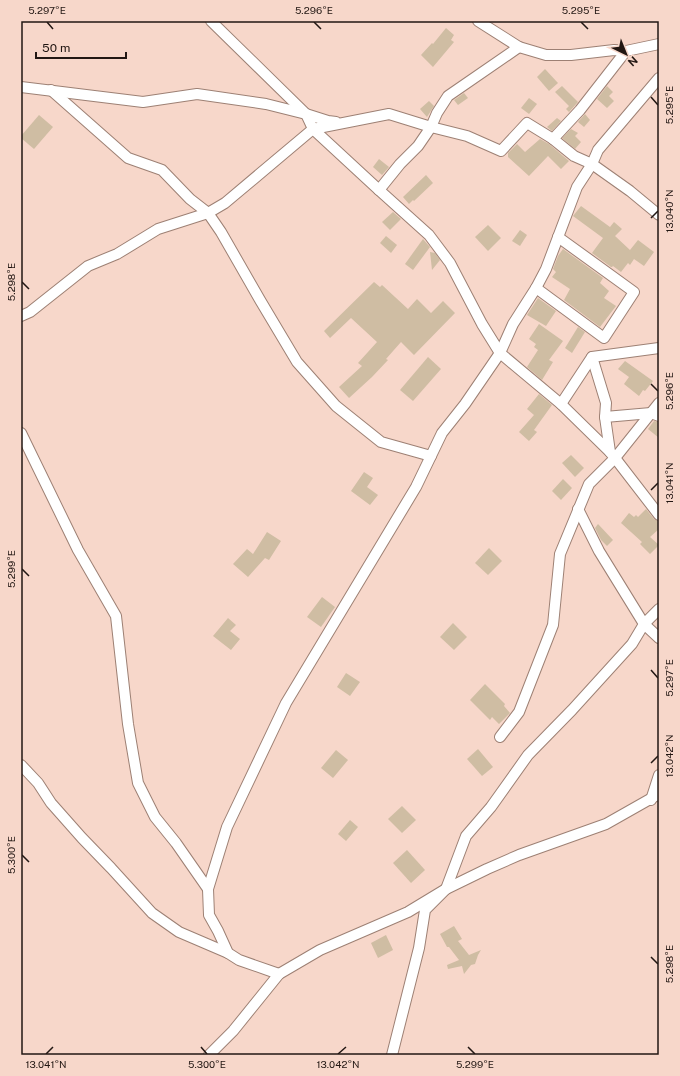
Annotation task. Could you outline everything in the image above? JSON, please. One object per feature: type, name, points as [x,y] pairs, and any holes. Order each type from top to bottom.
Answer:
[{"type":"street","points":[[211,21],[306,114],[313,129],[429,235],[450,263],[482,324],[500,352],[561,404],[613,455],[659,515]]},
{"type":"street","points":[[478,21],[519,47],[546,55],[571,55],[614,50],[626,51],[659,44]]},
{"type":"street","points":[[380,190],[400,164],[418,146],[432,127],[437,112],[448,96],[519,47]]},
{"type":"street","points":[[553,139],[580,110],[626,51]]},
{"type":"street","points":[[228,953],[210,915],[208,889],[227,827],[286,703],[412,494],[442,433],[465,404],[500,352],[514,324],[546,269],[578,187],[592,164],[598,150],[659,78]]},
{"type":"street","points":[[21,87],[143,102],[197,94],[266,104],[328,121],[347,123]]},
{"type":"street","points":[[51,90],[128,158],[162,170],[190,198],[208,213],[221,232],[297,362],[336,406],[381,442],[431,456]]},
{"type":"street","points":[[21,316],[30,312],[88,266],[117,254],[158,229],[208,213],[225,203],[313,129],[389,114],[467,136],[500,151],[528,123],[553,139],[574,156],[592,164],[630,191],[659,215]]},
{"type":"street","points":[[536,288],[604,338],[634,292],[558,237]]},
{"type":"street","points":[[592,356],[659,348]]},
{"type":"street","points":[[561,404],[592,356]]},
{"type":"street","points":[[592,356],[606,403],[605,417],[613,455]]},
{"type":"street","points":[[500,737],[519,712],[553,625],[560,554],[589,484],[613,455],[655,414],[659,403]]},
{"type":"street","points":[[605,417],[655,414]]},
{"type":"street","points":[[21,433],[78,550],[116,616],[128,724],[138,783],[155,817],[176,843],[208,889]]},
{"type":"street","points":[[578,509],[599,551],[644,624],[659,638]]},
{"type":"street","points":[[392,1055],[419,948],[425,910],[446,889],[466,836],[491,807],[528,755],[572,710],[632,644],[644,624],[659,609]]},
{"type":"street","points":[[21,765],[38,783],[51,803],[152,913],[178,932],[228,953],[239,960],[279,974]]},
{"type":"street","points":[[209,1055],[232,1031],[279,974],[320,950],[408,912],[446,889],[487,869],[519,855],[606,824],[655,797],[659,775]]},
{"type":"building","points":[[446,28],[454,35],[451,40],[454,42],[433,67],[421,55],[432,43],[433,44]]},
{"type":"building","points":[[545,69],[558,83],[549,91],[537,77]]},
{"type":"building","points":[[562,86],[578,102],[569,112],[566,109],[569,106],[555,92]]},
{"type":"building","points":[[607,86],[613,92],[609,96],[614,101],[607,108],[597,99]]},
{"type":"building","points":[[464,93],[468,98],[458,105],[454,100]]},
{"type":"building","points":[[529,98],[537,104],[529,114],[521,108]]},
{"type":"building","points":[[429,101],[434,106],[427,117],[420,109]]},
{"type":"building","points":[[585,114],[590,120],[584,127],[578,122]]},
{"type":"building","points":[[39,115],[53,127],[34,149],[21,138],[21,136]]},
{"type":"building","points":[[557,118],[561,121],[552,131],[547,127]]},
{"type":"building","points":[[571,129],[578,133],[575,136],[581,142],[575,149],[562,138]]},
{"type":"building","points":[[540,139],[549,144],[569,161],[561,169],[548,156],[529,176],[508,157],[508,153],[517,144],[525,152]]},
{"type":"building","points":[[379,159],[389,167],[382,175],[373,167]]},
{"type":"building","points":[[426,175],[433,183],[409,204],[403,197]]},
{"type":"building","points":[[581,206],[610,227],[614,222],[622,229],[615,236],[630,250],[638,240],[654,252],[644,266],[634,259],[630,265],[628,263],[621,272],[613,266],[611,267],[592,253],[603,238],[573,216]]},
{"type":"building","points":[[393,212],[401,219],[390,230],[382,222]]},
{"type":"building","points":[[488,225],[501,238],[488,251],[475,237]]},
{"type":"building","points":[[520,230],[527,235],[520,246],[512,241]]},
{"type":"building","points":[[386,236],[397,245],[391,253],[380,243]]},
{"type":"building","points":[[423,239],[430,247],[413,270],[405,264]]},
{"type":"building","points":[[563,249],[603,278],[600,283],[609,291],[604,298],[616,306],[600,327],[564,300],[570,289],[552,277],[556,272],[553,269],[558,256]]},
{"type":"building","points":[[430,252],[435,253],[440,260],[432,270]]},
{"type":"building","points":[[374,282],[380,287],[382,285],[408,309],[417,299],[431,313],[443,301],[455,313],[414,355],[401,342],[386,359],[388,360],[349,398],[339,387],[362,366],[358,363],[377,342],[351,318],[330,338],[324,331]]},
{"type":"building","points":[[538,298],[556,311],[546,326],[527,315]]},
{"type":"building","points":[[539,324],[563,341],[549,360],[553,362],[542,380],[527,367],[538,350],[534,347],[536,344],[529,339]]},
{"type":"building","points":[[578,327],[585,332],[572,353],[565,348]]},
{"type":"building","points":[[428,357],[441,369],[413,401],[400,390]]},
{"type":"building","points":[[625,361],[653,381],[639,396],[624,384],[629,377],[618,369]]},
{"type":"building","points":[[539,394],[552,405],[534,430],[537,432],[529,441],[519,432],[534,415],[527,409]]},
{"type":"building","points":[[654,421],[659,422],[659,438],[648,429]]},
{"type":"building","points":[[571,455],[584,468],[575,477],[562,463]]},
{"type":"building","points":[[364,472],[373,478],[367,487],[378,495],[370,505],[351,491]]},
{"type":"building","points":[[563,479],[572,488],[561,500],[552,491]]},
{"type":"building","points":[[646,509],[654,519],[659,522],[659,529],[650,537],[659,545],[650,554],[640,544],[642,542],[621,523],[629,513],[634,517],[636,515],[638,517]]},
{"type":"building","points":[[598,524],[613,540],[607,546],[601,540],[595,528]]},
{"type":"building","points":[[267,532],[281,541],[269,560],[265,558],[248,577],[233,564],[247,549],[253,554]]},
{"type":"building","points":[[489,548],[502,561],[488,575],[475,563]]},
{"type":"building","points":[[322,597],[335,607],[321,627],[307,617]]},
{"type":"building","points":[[228,618],[236,625],[230,631],[240,639],[231,650],[213,636]]},
{"type":"building","points":[[453,623],[467,637],[454,650],[440,637]]},
{"type":"building","points":[[346,673],[360,682],[350,696],[337,687]]},
{"type":"building","points":[[485,684],[505,704],[504,706],[510,713],[499,724],[492,717],[490,720],[470,700]]},
{"type":"building","points":[[478,749],[493,767],[482,776],[467,759]]},
{"type":"building","points":[[336,750],[348,760],[333,778],[321,768]]},
{"type":"building","points":[[402,806],[416,820],[402,833],[388,819]]},
{"type":"building","points":[[350,820],[358,827],[346,841],[338,834]]},
{"type":"building","points":[[407,850],[425,870],[411,883],[393,863]]},
{"type":"building","points":[[454,926],[462,939],[458,941],[469,955],[481,950],[475,964],[471,965],[464,974],[462,966],[448,969],[447,965],[459,960],[449,947],[447,947],[440,934]]},
{"type":"building","points":[[386,935],[393,950],[378,958],[371,943]]}]
